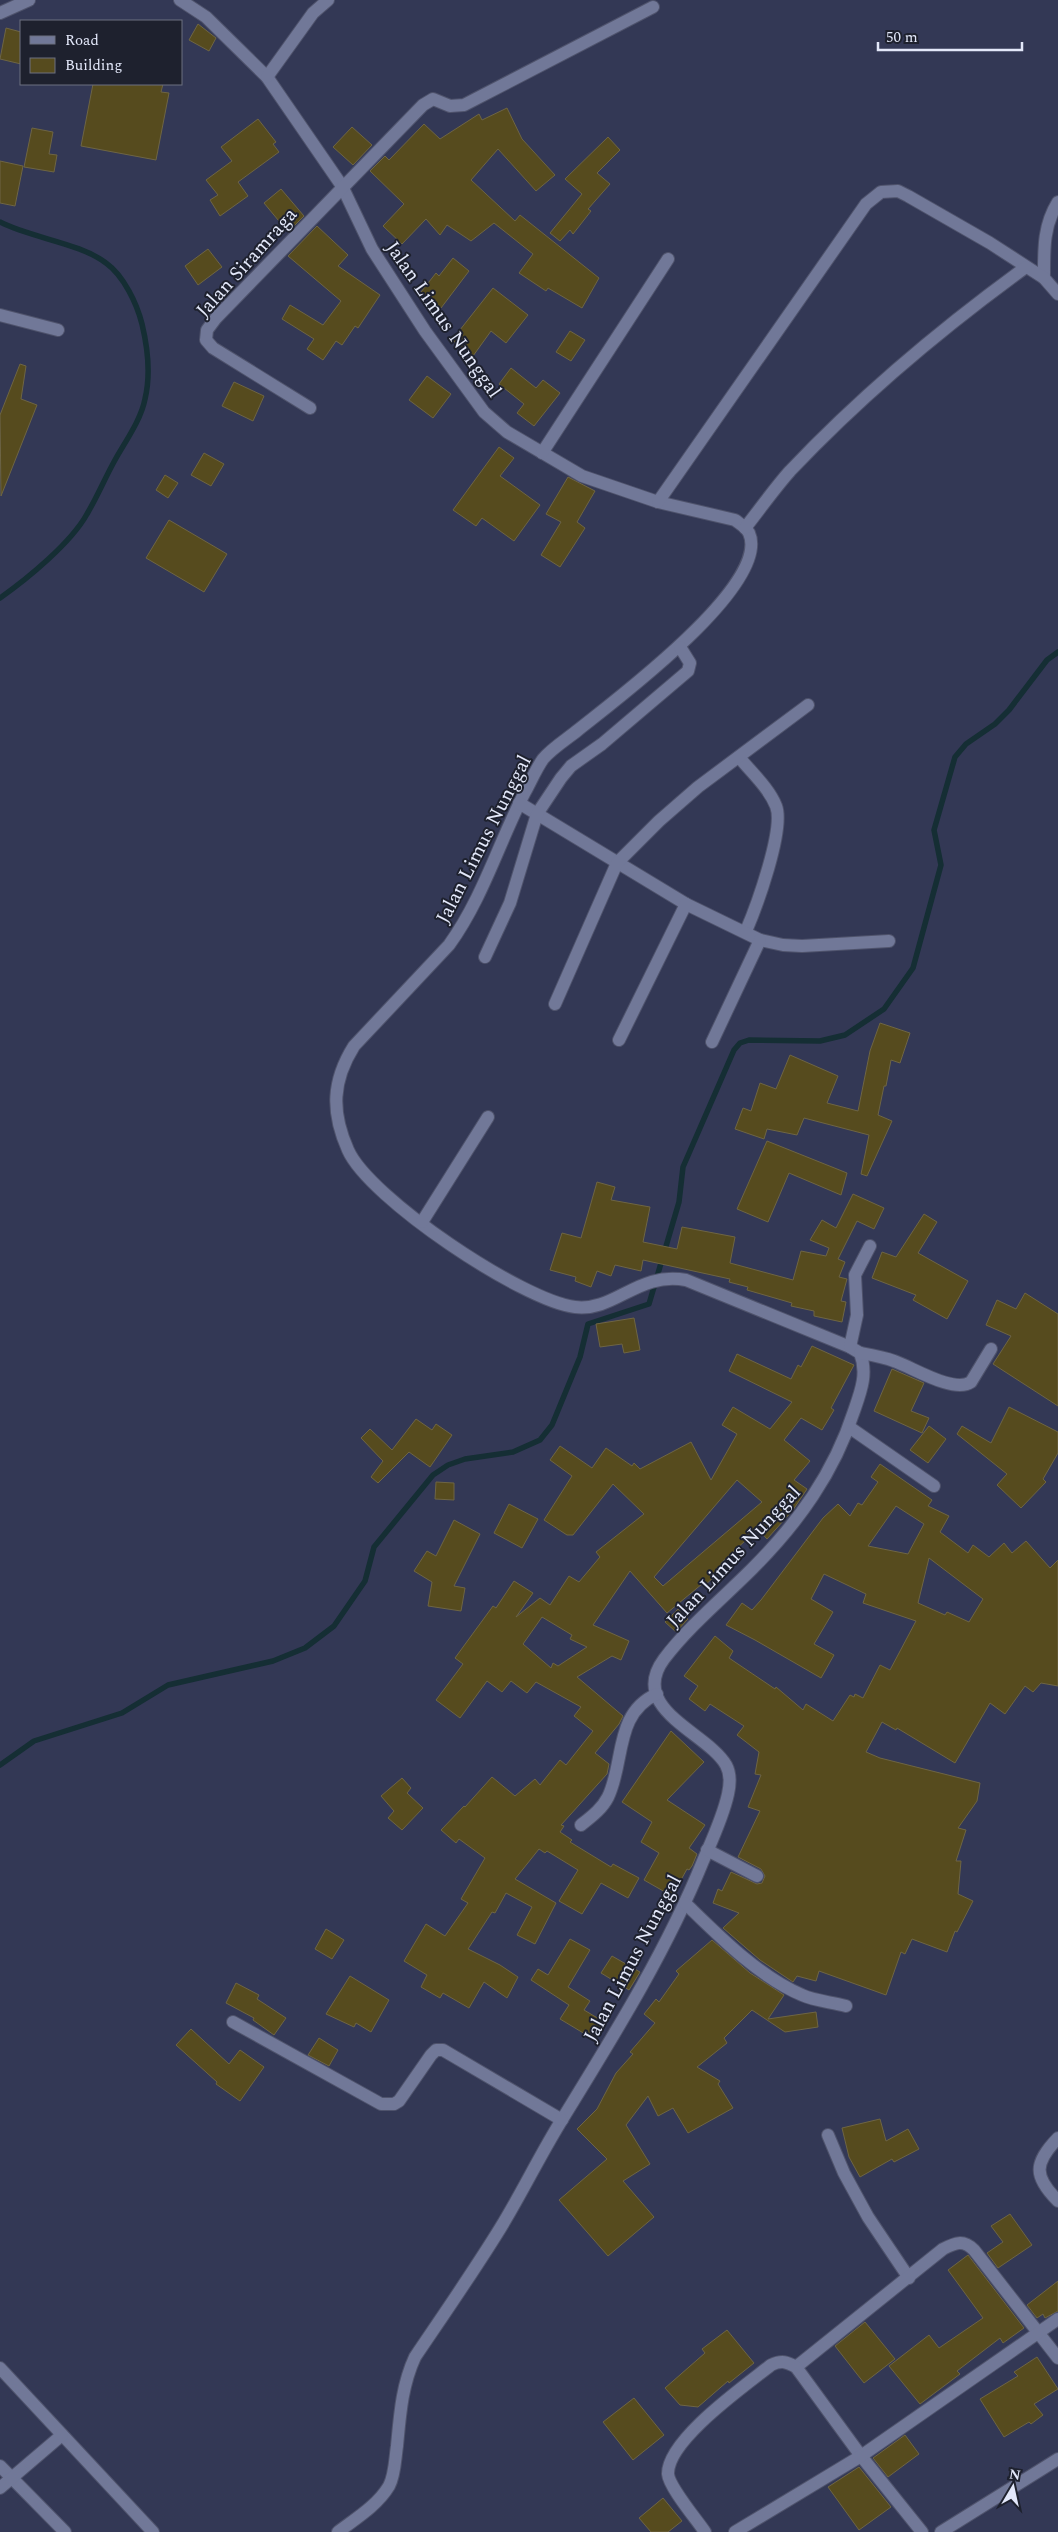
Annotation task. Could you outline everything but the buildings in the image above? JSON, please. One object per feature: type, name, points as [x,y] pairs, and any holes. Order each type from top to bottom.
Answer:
[{"type":"street","points":[[0,13],[29,0]]},
{"type":"street","name":"Jalan Limus Nunggal","points":[[180,0],[206,17],[267,77],[342,186],[372,249],[461,383],[484,412],[507,432],[582,476],[658,502],[735,520],[746,528],[750,540],[747,562],[726,597],[680,647],[544,758],[519,804],[460,930],[443,952],[354,1046],[342,1064],[337,1083],[336,1112],[348,1152],[362,1173],[422,1222],[498,1274],[555,1303],[589,1309],[600,1306],[644,1284],[674,1278],[700,1284],[855,1350],[863,1361],[864,1377],[849,1427],[835,1462],[817,1493],[755,1566],[697,1623],[664,1660],[656,1678],[657,1694],[666,1710],[676,1721],[720,1757],[729,1773],[728,1794],[708,1850],[685,1903],[649,1973],[502,2226],[412,2363],[406,2376],[402,2394],[394,2471],[388,2488],[371,2507],[338,2532]]},
{"type":"street","points":[[267,77],[313,12],[328,0]]},
{"type":"street","points":[[342,186],[417,110],[429,101],[433,99],[450,106],[464,105],[653,7]]},
{"type":"street","name":"Jalan Siramraga","points":[[310,408],[213,348],[206,340],[206,335],[216,318],[342,186]]},
{"type":"street","points":[[658,502],[866,204],[881,192],[898,191],[990,243],[1044,278],[1058,294]]},
{"type":"street","points":[[1044,278],[1045,232],[1048,220],[1058,202]]},
{"type":"street","points":[[542,453],[668,259]]},
{"type":"street","points":[[746,528],[789,472],[853,410],[922,348],[1026,267]]},
{"type":"street","points":[[0,315],[58,330]]},
{"type":"street","points":[[485,957],[510,903],[537,814],[572,766],[602,744],[688,671],[690,663],[680,647]]},
{"type":"street","points":[[555,1004],[616,863],[672,810],[808,704]]},
{"type":"street","points":[[739,757],[772,799],[777,807],[778,816],[769,866],[746,931]]},
{"type":"street","points":[[519,804],[686,904],[746,931],[760,940],[783,945],[802,946],[889,942]]},
{"type":"street","points":[[619,1040],[686,904]]},
{"type":"street","points":[[712,1042],[760,940]]},
{"type":"street","points":[[422,1222],[488,1117]]},
{"type":"street","points":[[870,1246],[855,1275],[858,1315],[855,1350],[895,1361],[941,1381],[960,1385],[971,1382],[991,1349]]},
{"type":"street","points":[[849,1427],[934,1486]]},
{"type":"street","points":[[581,1825],[603,1806],[609,1796],[623,1733],[632,1715],[645,1700],[657,1694]]},
{"type":"street","points":[[708,1850],[757,1876]]},
{"type":"street","points":[[685,1903],[740,1954],[787,1988],[804,1996],[846,2006]]},
{"type":"street","points":[[233,2022],[381,2104],[394,2104],[399,2101],[431,2055],[436,2050],[443,2050],[562,2120]]},
{"type":"street","points":[[828,2135],[844,2173],[868,2217],[909,2278]]},
{"type":"street","points":[[1058,2138],[1045,2152],[1039,2170],[1043,2186],[1058,2201]]},
{"type":"street","points":[[796,2367],[909,2278],[942,2249],[954,2244],[967,2244],[1058,2358]]},
{"type":"street","points":[[735,2532],[861,2456],[1038,2334],[1058,2318]]},
{"type":"street","points":[[705,2532],[674,2487],[668,2475],[670,2464],[696,2426],[771,2365],[779,2361],[796,2367],[861,2456],[922,2532]]},
{"type":"street","points":[[0,2368],[153,2532]]},
{"type":"street","points":[[0,2488],[62,2435]]},
{"type":"street","points":[[941,2532],[1058,2459]]},
{"type":"street","points":[[0,2466],[65,2532]]},
{"type":"waterway","points":[[0,222],[12,228],[83,250],[113,269],[129,291],[140,316],[148,362],[147,390],[140,415],[91,508],[80,525],[48,560],[0,598]]},
{"type":"waterway","points":[[0,1765],[34,1741],[122,1713],[168,1685],[273,1661],[305,1648],[334,1626],[365,1581],[374,1547],[433,1475],[448,1465],[465,1459],[513,1452],[540,1440],[552,1425],[580,1357],[588,1324],[649,1304],[679,1202],[683,1167],[734,1050],[740,1043],[749,1040],[820,1041],[845,1035],[884,1009],[913,968],[941,865],[934,830],[955,757],[966,744],[995,724],[1009,710],[1047,660],[1058,652]]}]
